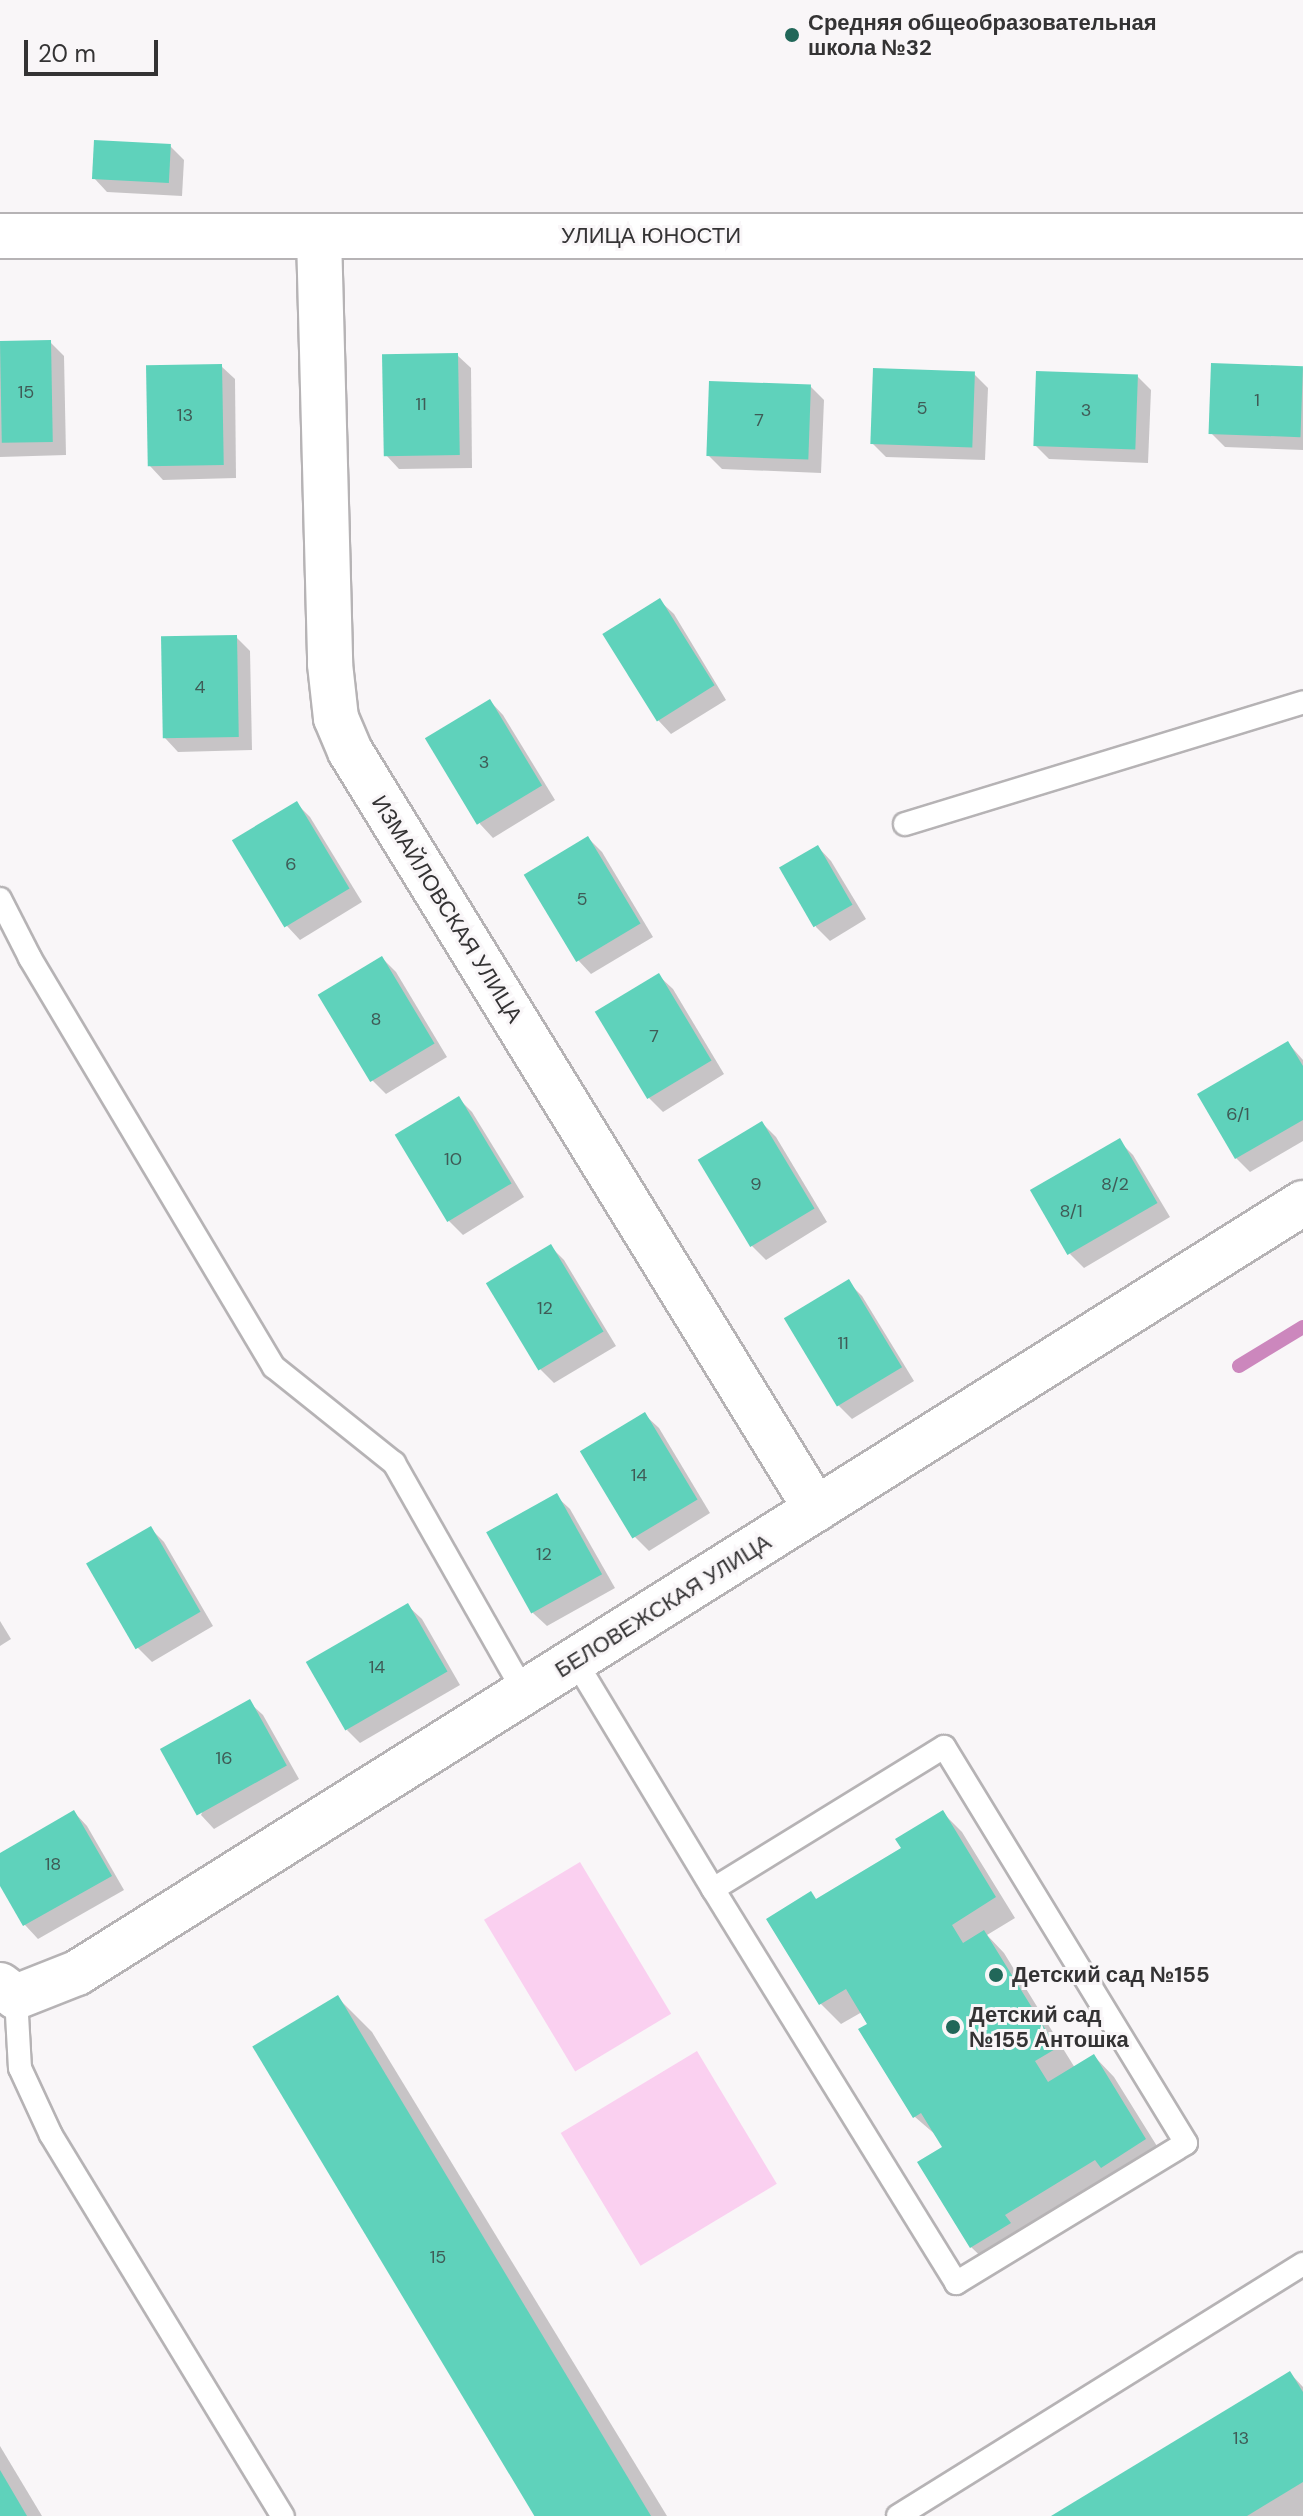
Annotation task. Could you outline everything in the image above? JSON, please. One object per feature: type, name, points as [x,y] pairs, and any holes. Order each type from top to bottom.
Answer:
[{"type":"street","name":"УЛИЦА ЮНОСТИ","points":[[0,236],[1303,236]]},
{"type":"street","name":"ИЗМАЙЛОВСКАЯ УЛИЦА","points":[[319,236],[330,664],[336,718],[350,751],[816,1509]]},
{"type":"street","name":"БЕЛОВЕЖСКАЯ УЛИЦА","points":[[8,1991],[77,1973],[1303,1203]]},
{"type":"lane","points":[[905,824],[1303,702]]},
{"type":"lane","points":[[0,899],[30,958],[274,1367],[394,1463],[525,1694]]},
{"type":"lane","points":[[576,1662],[713,1889],[956,2283],[1186,2143],[944,1747],[713,1889]]},
{"type":"lane","points":[[8,1991],[20,2068],[51,2135],[283,2516]]},
{"type":"lane","points":[[898,2516],[1303,2264]]},
{"type":"shaded area","points":[[580,1862],[671,2014],[575,2071],[484,1920]]},
{"type":"shaded area","points":[[697,2051],[777,2184],[641,2266],[561,2133]]},
{"type":"building","points":[[94,140],[171,144],[169,183],[92,179]]},
{"type":"building","points":[[51,340],[53,442],[2,443],[0,341]]},
{"type":"building","points":[[458,353],[460,455],[384,456],[382,354]]},
{"type":"building","points":[[1211,363],[1303,366],[1300,437],[1209,434]]},
{"type":"building","points":[[222,364],[224,465],[148,466],[146,365]]},
{"type":"building","points":[[873,368],[975,372],[972,448],[870,444]]},
{"type":"building","points":[[1036,371],[1138,375],[1135,450],[1033,446]]},
{"type":"building","points":[[709,381],[811,385],[808,460],[706,456]]},
{"type":"building","points":[[660,598],[715,685],[657,721],[602,634]]},
{"type":"building","points":[[237,635],[239,737],[163,738],[161,636]]},
{"type":"building","points":[[490,699],[542,786],[477,825],[425,738]]},
{"type":"building","points":[[297,801],[350,888],[284,928],[232,840]]},
{"type":"building","points":[[588,836],[641,923],[576,962],[524,875]]},
{"type":"building","points":[[818,845],[852,905],[814,927],[779,868]]},
{"type":"building","points":[[382,956],[435,1043],[370,1082],[318,995]]},
{"type":"building","points":[[659,973],[712,1060],[647,1099],[595,1012]]},
{"type":"building","points":[[1288,1041],[1303,1066],[1303,1120],[1235,1159],[1197,1094]]},
{"type":"building","points":[[459,1096],[512,1183],[447,1222],[395,1135]]},
{"type":"building","points":[[762,1121],[815,1208],[750,1247],[698,1160]]},
{"type":"building","points":[[1120,1138],[1158,1203],[1067,1255],[1030,1190]]},
{"type":"building","points":[[551,1244],[604,1331],[538,1371],[486,1283]]},
{"type":"building","points":[[849,1279],[902,1367],[837,1406],[784,1318]]},
{"type":"building","points":[[645,1412],[698,1499],[632,1539],[580,1451]]},
{"type":"building","points":[[557,1493],[602,1574],[531,1614],[486,1532]]},
{"type":"building","points":[[151,1526],[200,1612],[136,1649],[86,1564]]},
{"type":"building","points":[[408,1603],[448,1671],[345,1730],[306,1662]]},
{"type":"building","points":[[250,1699],[287,1765],[197,1815],[160,1749]]},
{"type":"building","points":[[74,1810],[112,1876],[23,1926],[0,1886],[0,1853]]},
{"type":"building","name":"Детский сад №155 Антошка","points":[[943,1810],[996,1897],[952,1925],[963,1943],[984,1930],[1057,2048],[1035,2061],[1048,2082],[1094,2054],[1146,2139],[1101,2168],[1095,2160],[1005,2215],[1011,2223],[970,2248],[917,2162],[942,2147],[921,2113],[913,2118],[858,2029],[867,2024],[846,1989],[819,2005],[766,1919],[811,1891],[816,1899],[901,1848],[895,1839]]},
{"type":"building","points":[[338,1995],[651,2516],[534,2516],[252,2047]]},
{"type":"building","points":[[1290,2371],[1303,2392],[1303,2482],[1247,2516],[1051,2516]]},
{"type":"building","points":[[0,2470],[27,2516],[0,2516]]},
{"type":"waterway","points":[[1239,1366],[1303,1327]]},
{"type":"place","name":"Средняя общеобразовательная школа №32","points":[[792,35]]},
{"type":"place","name":"Детский сад №155","points":[[996,1975]]},
{"type":"place","name":"Детский сад №155 Антошка","points":[[953,2027]]}]
